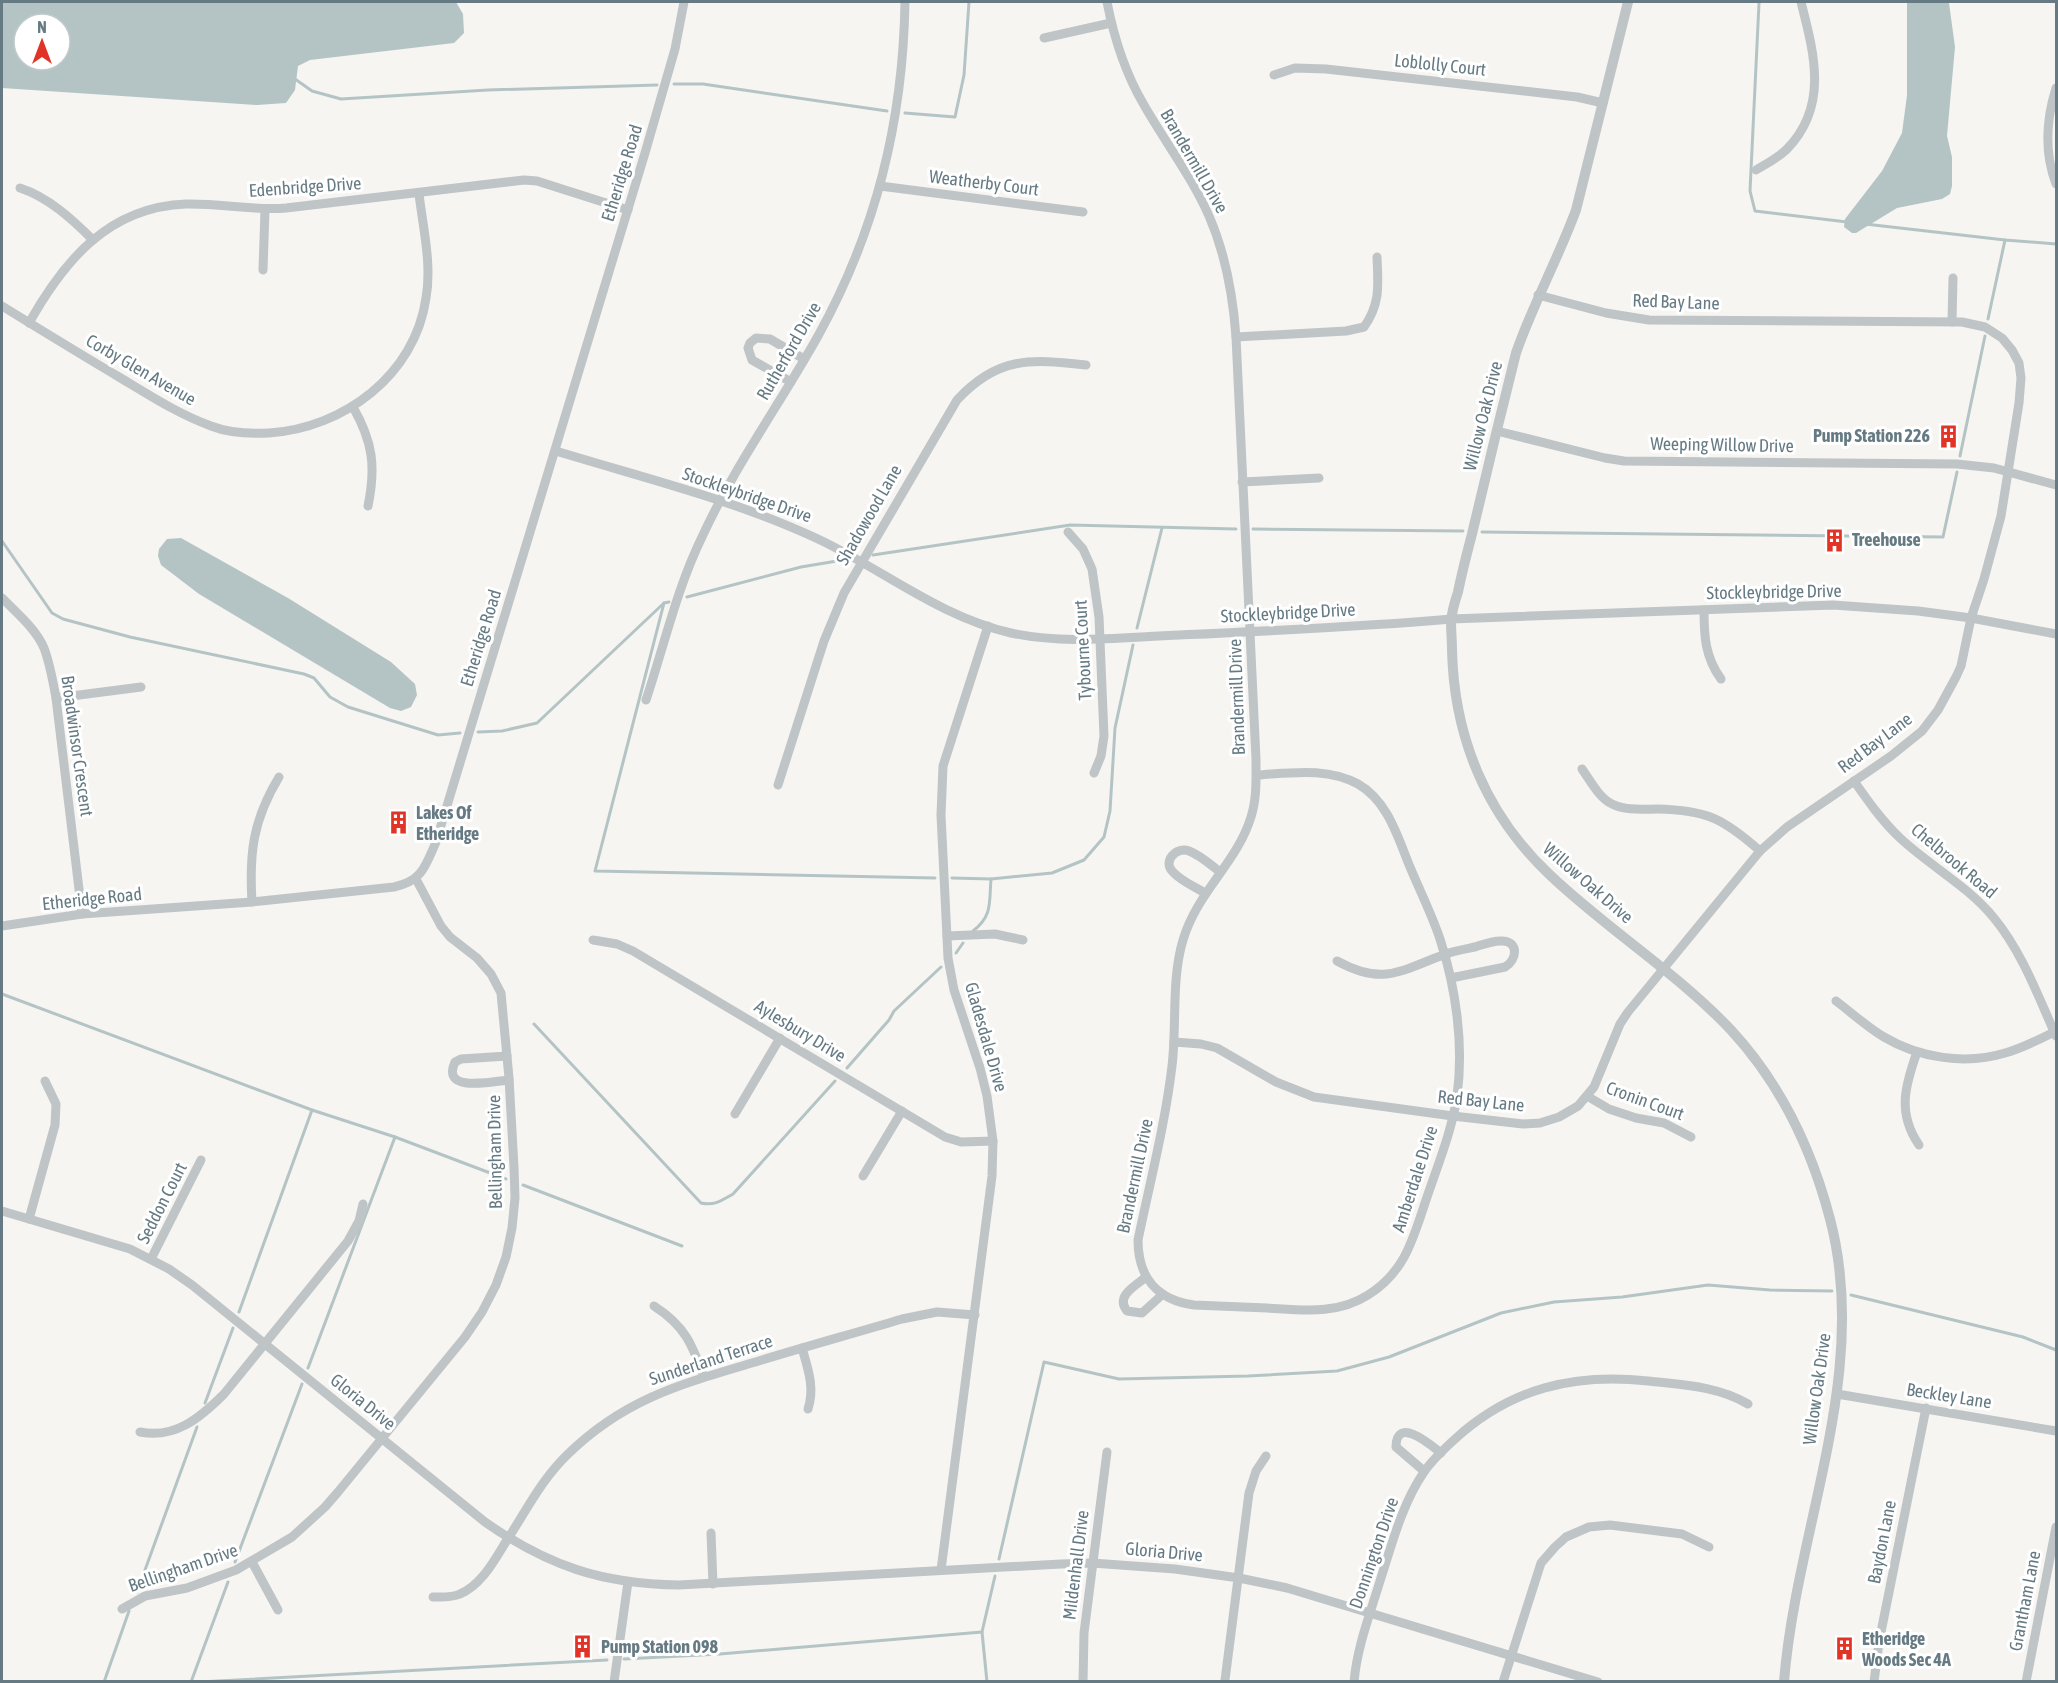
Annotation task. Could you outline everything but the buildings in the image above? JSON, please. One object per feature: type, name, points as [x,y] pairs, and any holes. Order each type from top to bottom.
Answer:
[{"type":"street","name":"Etheridge Road","points":[[2,926],[82,914],[252,902],[394,887],[406,885],[416,879],[425,867],[436,842],[668,77],[684,2]]},
{"type":"street","name":"Rutherford Drive","points":[[646,700],[682,586],[701,537],[841,292],[867,229],[894,130],[904,42],[905,2]]},
{"type":"street","name":"Brandermill Drive","points":[[1107,2],[1117,46],[1129,78],[1198,194],[1222,249],[1230,281],[1236,337],[1251,632],[1256,789],[1251,819],[1239,846],[1195,909],[1180,952],[1168,1098],[1138,1240],[1138,1254],[1146,1277],[1153,1286]]},
{"type":"street","name":"Willow Oak Drive","points":[[1628,2],[1576,210],[1566,237],[1527,320],[1516,353],[1451,619],[1453,676],[1457,707],[1466,744],[1482,783],[1496,809],[1519,842],[1552,877],[1664,969],[1732,1032],[1756,1061],[1788,1110],[1813,1163],[1831,1221],[1839,1263],[1842,1326],[1837,1394],[1792,1617],[1784,1682]]},
{"type":"street","points":[[1756,170],[1786,150],[1802,127],[1812,104],[1816,78],[1815,63],[1801,2]]},
{"type":"street","points":[[1044,38],[1111,22]]},
{"type":"street","name":"Loblolly Court","points":[[1274,75],[1304,67],[1576,96],[1603,103]]},
{"type":"street","points":[[2056,88],[2050,110],[2048,133],[2048,151],[2056,184]]},
{"type":"street","name":"Edenbridge Drive","points":[[29,323],[46,293],[68,264],[103,230],[155,209],[183,204],[211,204],[265,210],[419,194],[524,180],[537,181],[627,210]]},
{"type":"street","name":"Weatherby Court","points":[[880,186],[1083,212]]},
{"type":"street","points":[[20,188],[31,191],[59,210],[93,240]]},
{"type":"street","name":"Corby Glen Avenue","points":[[2,306],[170,408],[213,427],[236,432],[283,432],[329,419],[353,407],[375,391],[393,372],[409,349],[420,325],[426,299],[428,272],[419,194]]},
{"type":"street","points":[[263,270],[265,210]]},
{"type":"street","points":[[1236,337],[1346,331],[1364,327],[1374,314],[1378,293],[1377,257]]},
{"type":"street","points":[[1953,279],[1953,322]]},
{"type":"street","name":"Red Bay Lane","points":[[1174,1042],[1217,1048],[1276,1083],[1314,1097],[1523,1124],[1540,1123],[1559,1117],[1578,1106],[1594,1087],[1620,1024],[1761,851],[1787,826],[1891,756],[1922,731],[1938,710],[1961,666],[1971,618],[1992,554],[2001,516],[2019,403],[2021,378],[2019,363],[2012,350],[1996,333],[1975,324],[1953,322],[1649,320],[1606,313],[1538,295]]},
{"type":"street","points":[[791,382],[752,360],[748,348],[750,343],[756,338],[770,339],[804,359]]},
{"type":"street","name":"Shadowood Lane","points":[[778,785],[827,633],[844,593],[957,400],[977,381],[1001,368],[1026,361],[1042,360],[1086,365]]},
{"type":"street","points":[[353,407],[369,440],[373,462],[368,506]]},
{"type":"street","name":"Weeping Willow Drive","points":[[1497,431],[1624,461],[1957,464],[1994,468],[2056,484]]},
{"type":"street","name":"Stockleybridge Drive","points":[[556,451],[720,501],[788,525],[821,540],[951,613],[988,626],[1032,636],[1099,639],[1397,624],[1451,619],[1833,605],[1918,611],[1971,618],[2056,634]]},
{"type":"street","points":[[1242,482],[1319,478]]},
{"type":"street","name":"Tybourne Court","points":[[1068,532],[1083,549],[1092,568],[1099,617],[1104,736],[1103,749],[1094,773]]},
{"type":"street","name":"Broadwinsor Crescent","points":[[2,598],[43,646],[51,672],[82,914]]},
{"type":"street","points":[[1704,610],[1704,635],[1708,654],[1721,679]]},
{"type":"street","name":"Gladesdale Drive","points":[[941,1570],[992,1176],[993,1142],[987,1096],[980,1068],[950,974],[946,936],[941,815],[944,766],[988,626]]},
{"type":"street","points":[[56,698],[141,687]]},
{"type":"street","points":[[1582,769],[1606,800],[1615,805],[1625,808],[1689,810],[1701,813],[1730,826],[1761,851]]},
{"type":"street","name":"Amberdale Drive","points":[[1153,1286],[1174,1300],[1194,1305],[1312,1311],[1339,1307],[1368,1295],[1392,1275],[1410,1248],[1453,1116],[1457,1095],[1458,1043],[1451,978],[1439,938],[1382,805],[1359,785],[1328,773],[1256,775]]},
{"type":"street","points":[[252,902],[250,870],[257,821],[266,798],[279,777]]},
{"type":"street","name":"Chelbrook Road","points":[[1854,781],[1878,814],[1900,838],[1975,897],[1994,917],[2018,954],[2056,1033]]},
{"type":"street","points":[[1205,893],[1174,874],[1169,868],[1170,859],[1175,852],[1191,851],[1220,872]]},
{"type":"street","name":"Bellingham Drive","points":[[122,1608],[145,1596],[206,1582],[252,1562],[292,1537],[318,1514],[465,1337],[496,1286],[506,1257],[515,1198],[509,1080],[501,993],[491,974],[477,958],[441,927],[416,879]]},
{"type":"street","points":[[946,936],[995,934],[1023,940]]},
{"type":"street","name":"Aylesbury Drive","points":[[593,940],[617,944],[633,951],[945,1137],[961,1142],[993,1142]]},
{"type":"street","points":[[1337,961],[1360,971],[1391,974],[1416,967],[1444,954],[1496,941],[1511,943],[1515,950],[1510,964],[1505,967],[1451,978]]},
{"type":"street","points":[[1836,1001],[1886,1038],[1917,1052],[1955,1059],[1996,1055],[2056,1033]]},
{"type":"street","points":[[735,1114],[780,1038]]},
{"type":"street","points":[[1917,1052],[1908,1077],[1904,1101],[1909,1129],[1919,1145]]},
{"type":"street","name":"Bellingham Drive","points":[[507,1056],[461,1059],[455,1062],[453,1073],[455,1078],[463,1083],[509,1080]]},
{"type":"street","points":[[29,1219],[55,1125],[56,1104],[45,1081]]},
{"type":"street","name":"Cronin Court","points":[[1587,1096],[1609,1109],[1636,1118],[1665,1123],[1691,1137]]},
{"type":"street","points":[[863,1176],[902,1111]]},
{"type":"street","name":"Seddon Court","points":[[151,1260],[201,1160]]},
{"type":"street","points":[[140,1431],[167,1433],[182,1428],[224,1394],[348,1241],[359,1221],[363,1204]]},
{"type":"street","name":"Gloria Drive","points":[[2,1211],[130,1249],[192,1285],[485,1522],[508,1538],[546,1558],[580,1572],[628,1582],[679,1586],[1092,1563],[1174,1569],[1239,1578],[1287,1588],[1598,1682]]},
{"type":"street","points":[[1146,1277],[1127,1291],[1123,1297],[1123,1304],[1127,1311],[1142,1313],[1163,1294]]},
{"type":"street","points":[[654,1306],[679,1324],[689,1338],[704,1377]]},
{"type":"street","name":"Sunderland Terrace","points":[[433,1597],[450,1597],[473,1586],[488,1570],[555,1467],[591,1433],[618,1413],[650,1396],[704,1377],[928,1313],[975,1315]]},
{"type":"street","points":[[802,1348],[812,1390],[808,1409]]},
{"type":"street","name":"Donnington Drive","points":[[1354,1682],[1362,1638],[1400,1519],[1424,1471],[1469,1426],[1493,1410],[1537,1390],[1570,1382],[1602,1378],[1712,1388],[1733,1395],[1748,1404]]},
{"type":"street","name":"Beckley Lane","points":[[1837,1394],[2056,1431]]},
{"type":"street","name":"Baydon Lane","points":[[1874,1682],[1879,1642],[1926,1408]]},
{"type":"street","points":[[1424,1471],[1396,1447],[1400,1435],[1406,1432],[1416,1434],[1441,1453]]},
{"type":"street","name":"Mildenhall Drive","points":[[1083,1682],[1084,1633],[1107,1452]]},
{"type":"street","points":[[1225,1680],[1251,1485],[1256,1471],[1266,1456]]},
{"type":"street","points":[[1503,1682],[1541,1563],[1554,1547],[1571,1534],[1589,1527],[1610,1525],[1682,1534],[1708,1547]]},
{"type":"street","name":"Grantham Lane","points":[[2026,1682],[2056,1527]]},
{"type":"street","points":[[711,1533],[713,1584]]},
{"type":"street","points":[[252,1562],[278,1610]]},
{"type":"street","points":[[614,1682],[628,1582]]},
{"type":"shaded area","points":[[2,2],[456,2],[463,14],[464,33],[454,43],[310,60],[298,66],[295,90],[286,103],[257,105],[2,88]]},
{"type":"shaded area","points":[[1907,2],[1949,3],[1955,47],[1947,136],[1952,157],[1952,186],[1950,194],[1942,199],[1897,208],[1856,233],[1852,233],[1844,227],[1845,219],[1882,171],[1902,133],[1907,95]]},
{"type":"shaded area","points":[[181,538],[288,598],[391,662],[415,684],[417,695],[411,707],[401,711],[390,708],[199,594],[161,565],[158,556],[159,549],[167,539]]},
{"type":"waterway","points":[[905,113],[955,117],[964,75],[969,2]]},
{"type":"waterway","points":[[1759,3],[1750,191],[1755,211],[1847,222]]},
{"type":"waterway","points":[[295,79],[312,91],[341,99],[488,90],[657,85]]},
{"type":"waterway","points":[[674,84],[703,84],[887,111]]},
{"type":"waterway","points":[[1865,224],[2056,244]]},
{"type":"waterway","points":[[1988,319],[2005,240]]},
{"type":"waterway","points":[[1960,456],[1985,336]]},
{"type":"waterway","points":[[1482,532],[1943,537],[1957,472]]},
{"type":"waterway","points":[[873,555],[1070,525],[1236,529]]},
{"type":"waterway","points":[[1137,628],[1162,528]]},
{"type":"waterway","points":[[1253,529],[1463,531]]},
{"type":"waterway","points":[[2,541],[52,613],[63,619],[130,637],[304,674],[314,678],[330,697],[348,707],[438,735],[460,733]]},
{"type":"waterway","points":[[687,597],[801,567],[849,559]]},
{"type":"waterway","points":[[478,732],[502,731],[537,723],[664,603],[669,602]]},
{"type":"waterway","points":[[664,603],[595,871],[935,878]]},
{"type":"waterway","points":[[952,878],[991,879],[1052,873],[1084,860],[1104,837],[1110,811],[1115,728],[1133,645]]},
{"type":"waterway","points":[[973,931],[987,914],[991,879]]},
{"type":"waterway","points":[[956,953],[963,943]]},
{"type":"waterway","points":[[847,1068],[889,1020],[894,1011],[941,967]]},
{"type":"waterway","points":[[2,994],[312,1110],[395,1137],[506,1179]]},
{"type":"waterway","points":[[534,1024],[701,1203],[706,1204],[721,1201],[733,1194],[835,1081]]},
{"type":"waterway","points":[[239,1312],[312,1110]]},
{"type":"waterway","points":[[308,1368],[395,1137]]},
{"type":"waterway","points":[[523,1185],[682,1246]]},
{"type":"waterway","points":[[999,1559],[1044,1362],[1119,1379],[1337,1371],[1389,1357],[1501,1313],[1554,1302],[1622,1297],[1708,1285],[1770,1290],[1832,1291]]},
{"type":"waterway","points":[[1851,1295],[2023,1337],[2056,1350]]},
{"type":"waterway","points":[[205,1403],[233,1328]]},
{"type":"waterway","points":[[235,1562],[302,1384]]},
{"type":"waterway","points":[[137,1592],[197,1427]]},
{"type":"waterway","points":[[987,1682],[982,1632],[995,1576]]},
{"type":"waterway","points":[[191,1682],[228,1582]]},
{"type":"waterway","points":[[104,1682],[129,1611]]},
{"type":"waterway","points":[[624,1659],[720,1654],[982,1632]]},
{"type":"waterway","points":[[199,1682],[607,1660]]},
{"type":"place","name":"Pump Station 226","points":[[1948,436]]},
{"type":"place","name":"Treehouse","points":[[1834,540]]},
{"type":"place","name":"Lakes Of Etheridge","points":[[398,823]]},
{"type":"place","name":"Pump Station 098","points":[[583,1647]]},
{"type":"place","name":"Etheridge Woods Sec 4A","points":[[1844,1649]]}]
